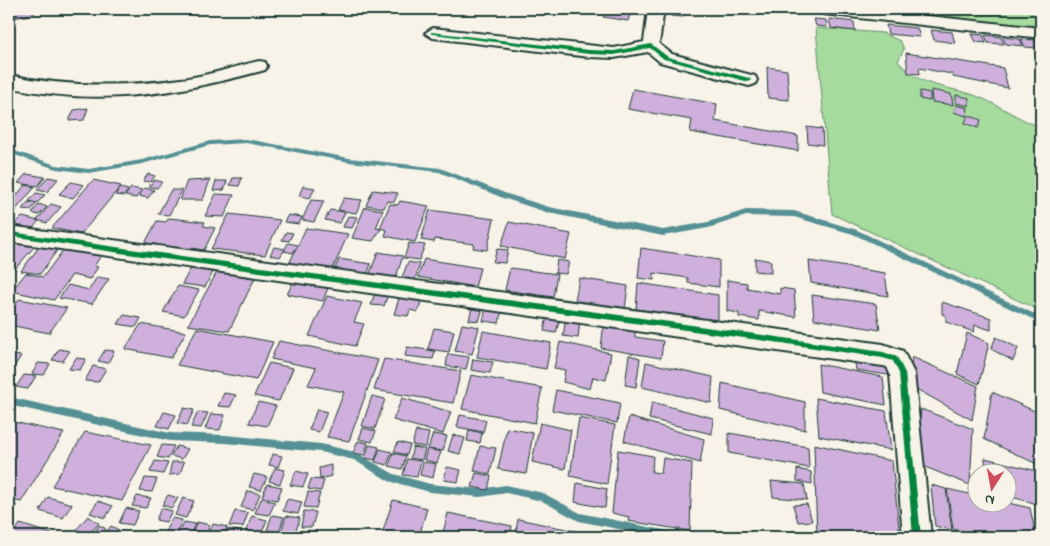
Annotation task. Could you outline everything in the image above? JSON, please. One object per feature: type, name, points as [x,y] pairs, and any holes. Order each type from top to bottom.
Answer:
[{"type":"street","points":[[650,46],[656,9]]},
{"type":"street","points":[[823,9],[1041,33]]},
{"type":"street","points":[[433,33],[589,52],[614,53],[650,46],[666,58],[749,80]]},
{"type":"street","points":[[9,81],[42,88],[97,92],[182,84],[259,66]]},
{"type":"street","points":[[11,234],[316,278],[574,310],[883,355],[895,359],[902,373],[917,537]]},
{"type":"green space","points":[[848,9],[1041,9],[1041,30]]},
{"type":"green space","points":[[816,28],[883,33],[900,41],[904,49],[898,61],[914,76],[931,84],[980,97],[1023,120],[1041,127],[1041,311],[832,214]]},
{"type":"building","points":[[14,9],[34,9],[34,14],[14,18]]},
{"type":"building","points":[[606,9],[631,10],[628,21],[603,17]]},
{"type":"building","points":[[672,10],[683,12],[683,17],[671,16]]},
{"type":"building","points":[[814,19],[826,20],[827,27],[816,26]]},
{"type":"building","points":[[829,19],[854,22],[855,31],[831,28]]},
{"type":"building","points":[[886,25],[917,28],[920,37],[888,34]]},
{"type":"building","points":[[931,30],[952,32],[955,43],[934,40]]},
{"type":"building","points":[[972,34],[983,35],[986,43],[976,42]]},
{"type":"building","points":[[985,35],[1001,37],[1004,44],[988,43]]},
{"type":"building","points":[[1003,37],[1020,39],[1023,46],[1006,44]]},
{"type":"building","points":[[1021,39],[1035,40],[1039,48],[1025,47]]},
{"type":"building","points":[[906,53],[1003,68],[1008,88],[919,68],[920,74],[908,73]]},
{"type":"building","points":[[767,67],[787,70],[789,100],[768,98]]},
{"type":"building","points":[[633,89],[717,104],[715,121],[798,136],[798,151],[690,132],[692,120],[628,109]]},
{"type":"building","points":[[931,90],[951,94],[953,105],[932,102]]},
{"type":"building","points":[[920,91],[930,93],[930,101],[920,99]]},
{"type":"building","points":[[956,95],[969,98],[969,106],[956,103]]},
{"type":"building","points":[[956,105],[968,108],[966,116],[954,112]]},
{"type":"building","points":[[88,108],[84,120],[69,121],[74,110]]},
{"type":"building","points":[[968,115],[981,120],[978,128],[965,123]]},
{"type":"building","points":[[807,127],[822,129],[823,145],[808,143]]},
{"type":"building","points":[[26,174],[45,177],[38,186],[18,183]]},
{"type":"building","points":[[148,174],[155,176],[150,182],[143,181]]},
{"type":"building","points":[[48,177],[58,179],[47,192],[37,190]]},
{"type":"building","points":[[233,178],[242,178],[239,186],[230,185]]},
{"type":"building","points":[[93,180],[121,186],[81,234],[52,228]]},
{"type":"building","points":[[154,180],[162,182],[157,188],[149,187]]},
{"type":"building","points":[[210,180],[203,200],[180,200],[187,181]]},
{"type":"building","points":[[216,181],[227,181],[224,190],[213,191]]},
{"type":"building","points":[[71,182],[84,185],[73,198],[59,194]]},
{"type":"building","points":[[25,185],[35,187],[9,218],[9,205]]},
{"type":"building","points":[[303,186],[315,188],[310,198],[299,196]]},
{"type":"building","points":[[120,188],[128,190],[124,196],[115,195]]},
{"type":"building","points":[[131,188],[142,190],[136,198],[125,196]]},
{"type":"building","points":[[144,188],[154,190],[148,198],[139,196]]},
{"type":"building","points":[[171,190],[182,190],[169,215],[158,214]]},
{"type":"building","points":[[373,190],[398,193],[394,202],[387,201],[384,208],[366,205]]},
{"type":"building","points":[[36,193],[45,195],[37,203],[29,201]]},
{"type":"building","points":[[216,194],[234,195],[224,217],[205,216]]},
{"type":"building","points":[[344,198],[362,200],[356,213],[338,210]]},
{"type":"building","points":[[311,200],[324,201],[314,222],[302,220]]},
{"type":"building","points":[[400,201],[429,206],[415,242],[385,236],[387,230],[380,228],[390,204],[398,205]]},
{"type":"building","points":[[28,202],[36,204],[31,210],[22,209]]},
{"type":"building","points":[[39,204],[47,207],[39,215],[32,213]]},
{"type":"building","points":[[51,204],[61,207],[47,223],[37,220]]},
{"type":"building","points":[[365,207],[383,210],[376,228],[381,229],[373,241],[352,238]]},
{"type":"building","points":[[330,210],[345,212],[340,223],[325,220]]},
{"type":"building","points":[[430,210],[494,219],[487,250],[473,248],[474,244],[435,239],[434,242],[421,240]]},
{"type":"building","points":[[229,214],[280,220],[265,255],[211,249]]},
{"type":"building","points":[[288,215],[302,217],[299,224],[284,222]]},
{"type":"building","points":[[348,216],[357,217],[352,228],[343,227]]},
{"type":"building","points":[[22,217],[39,221],[30,231],[13,226]]},
{"type":"building","points":[[169,218],[205,222],[203,226],[215,228],[204,250],[191,248],[189,253],[154,249],[156,244],[145,243],[157,221],[166,222]]},
{"type":"building","points":[[509,222],[571,234],[565,259],[501,246]]},
{"type":"building","points":[[306,228],[348,234],[331,273],[288,266]]},
{"type":"building","points":[[286,232],[293,233],[289,241],[282,240]]},
{"type":"building","points":[[16,243],[34,247],[10,275],[9,251]]},
{"type":"building","points":[[288,243],[298,245],[293,253],[284,251]]},
{"type":"building","points":[[409,243],[425,245],[419,260],[404,258]]},
{"type":"building","points":[[39,247],[58,249],[40,274],[21,271]]},
{"type":"building","points":[[274,247],[285,249],[280,257],[270,255]]},
{"type":"building","points":[[641,248],[719,260],[719,287],[688,283],[688,278],[654,273],[654,280],[638,278]]},
{"type":"building","points":[[64,249],[101,256],[94,266],[98,267],[90,279],[72,275],[54,300],[11,291],[26,273],[43,277]]},
{"type":"building","points":[[497,249],[508,250],[505,263],[493,262]]},
{"type":"building","points":[[378,252],[403,256],[395,280],[369,276]]},
{"type":"building","points":[[755,258],[771,261],[771,273],[755,271]]},
{"type":"building","points":[[339,259],[371,264],[365,281],[332,277]]},
{"type":"building","points":[[424,259],[480,268],[475,287],[418,277]]},
{"type":"building","points":[[557,260],[569,262],[566,274],[555,273]]},
{"type":"building","points":[[809,261],[885,273],[888,296],[811,283]]},
{"type":"building","points":[[408,262],[420,264],[414,282],[401,280]]},
{"type":"building","points":[[191,268],[213,272],[205,287],[182,284]]},
{"type":"building","points":[[510,268],[557,274],[553,297],[505,290]]},
{"type":"building","points":[[217,272],[255,278],[229,331],[188,325]]},
{"type":"building","points":[[97,277],[109,279],[92,304],[59,298],[68,285],[89,290]]},
{"type":"building","points":[[579,278],[628,286],[625,309],[575,301]]},
{"type":"building","points":[[295,279],[329,285],[323,301],[287,294]]},
{"type":"building","points":[[727,280],[747,283],[747,288],[780,294],[780,288],[794,290],[796,317],[759,311],[759,320],[739,317],[739,313],[727,311]]},
{"type":"building","points":[[638,283],[718,295],[718,322],[636,309]]},
{"type":"building","points":[[178,286],[199,290],[184,316],[163,312]]},
{"type":"building","points":[[376,289],[389,291],[384,306],[371,305]]},
{"type":"building","points":[[401,292],[422,298],[418,312],[410,310],[408,316],[394,314]]},
{"type":"building","points":[[812,295],[876,304],[880,330],[814,319]]},
{"type":"building","points":[[327,296],[362,303],[354,322],[364,324],[355,346],[309,336]]},
{"type":"building","points":[[19,299],[67,308],[49,333],[9,325],[9,313]]},
{"type":"building","points":[[942,302],[991,318],[991,330],[975,325],[974,332],[946,322],[946,316],[942,314]]},
{"type":"building","points":[[473,303],[484,305],[479,321],[469,320]]},
{"type":"building","points":[[486,308],[502,310],[499,323],[483,321]]},
{"type":"building","points":[[548,311],[561,314],[556,333],[544,331]]},
{"type":"building","points":[[124,315],[141,318],[136,327],[118,324]]},
{"type":"building","points":[[566,318],[580,320],[578,338],[563,336]]},
{"type":"building","points":[[604,322],[635,327],[635,337],[663,341],[661,358],[601,348]]},
{"type":"building","points":[[141,324],[186,332],[171,358],[125,349]]},
{"type":"building","points":[[462,324],[479,327],[472,354],[455,351]]},
{"type":"building","points":[[197,328],[273,342],[256,380],[177,365]]},
{"type":"building","points":[[434,328],[454,331],[449,352],[428,349]]},
{"type":"building","points":[[483,331],[551,343],[546,369],[477,357]]},
{"type":"building","points":[[967,333],[989,343],[979,384],[957,374]]},
{"type":"building","points":[[996,337],[1018,348],[1013,361],[991,349]]},
{"type":"building","points":[[279,341],[378,360],[349,441],[327,437],[344,392],[308,385],[316,368],[271,359]]},
{"type":"building","points":[[560,342],[611,353],[606,380],[593,377],[590,389],[563,382],[565,370],[554,368]]},
{"type":"building","points":[[407,347],[435,351],[433,359],[405,356]]},
{"type":"building","points":[[59,349],[70,351],[63,361],[52,360]]},
{"type":"building","points":[[105,350],[114,351],[108,363],[98,361]]},
{"type":"building","points":[[448,354],[469,357],[466,369],[446,366]]},
{"type":"building","points":[[13,355],[21,356],[14,367],[9,367],[9,361]]},
{"type":"building","points":[[629,355],[640,358],[636,387],[625,385]]},
{"type":"building","points":[[854,356],[892,362],[894,376],[856,370]]},
{"type":"building","points":[[912,357],[978,386],[972,420],[909,385]]},
{"type":"building","points":[[76,358],[86,359],[80,370],[69,369]]},
{"type":"building","points":[[384,359],[461,371],[453,403],[374,390]]},
{"type":"building","points":[[473,359],[493,362],[490,373],[471,370]]},
{"type":"building","points":[[646,362],[713,377],[711,403],[642,387]]},
{"type":"building","points":[[38,363],[50,364],[44,375],[32,374]]},
{"type":"building","points":[[269,363],[293,368],[279,401],[254,396]]},
{"type":"building","points":[[818,364],[883,377],[886,405],[820,392]]},
{"type":"building","points":[[93,366],[106,369],[98,382],[85,381]]},
{"type":"building","points":[[24,375],[36,376],[28,389],[16,387]]},
{"type":"building","points":[[471,375],[542,388],[535,423],[462,409]]},
{"type":"building","points":[[722,383],[805,402],[805,430],[720,410]]},
{"type":"building","points":[[556,390],[620,403],[617,423],[552,410]]},
{"type":"building","points":[[992,392],[1041,414],[1041,466],[984,439]]},
{"type":"building","points":[[224,393],[236,395],[230,407],[218,406]]},
{"type":"building","points":[[372,396],[385,399],[375,429],[362,426]]},
{"type":"building","points":[[402,398],[451,412],[443,434],[393,420]]},
{"type":"building","points":[[816,398],[886,411],[891,450],[819,436]]},
{"type":"building","points":[[258,402],[276,406],[267,426],[249,423]]},
{"type":"building","points":[[652,402],[713,418],[712,434],[649,419]]},
{"type":"building","points":[[184,408],[194,410],[187,425],[177,423]]},
{"type":"building","points":[[317,409],[327,412],[319,432],[309,430]]},
{"type":"building","points":[[921,409],[973,429],[971,464],[968,464],[968,484],[915,463]]},
{"type":"building","points":[[164,412],[176,415],[169,429],[157,426]]},
{"type":"building","points":[[198,412],[208,413],[201,428],[191,427]]},
{"type":"building","points":[[211,414],[225,415],[220,430],[205,429]]},
{"type":"building","points":[[460,415],[486,420],[483,432],[457,427]]},
{"type":"building","points":[[629,417],[704,439],[700,463],[624,441]]},
{"type":"building","points":[[579,418],[615,425],[607,484],[570,476]]},
{"type":"building","points":[[9,421],[64,433],[21,502],[9,499]]},
{"type":"building","points":[[540,423],[571,430],[565,469],[532,462]]},
{"type":"building","points":[[363,428],[376,431],[372,442],[359,439]]},
{"type":"building","points":[[507,428],[533,433],[526,474],[498,469]]},
{"type":"building","points":[[469,430],[482,433],[480,443],[467,441]]},
{"type":"building","points":[[416,431],[429,433],[426,447],[412,445]]},
{"type":"building","points":[[85,432],[151,445],[122,501],[52,486]]},
{"type":"building","points":[[729,433],[808,447],[809,468],[729,453]]},
{"type":"building","points":[[433,434],[447,436],[443,451],[428,449]]},
{"type":"building","points":[[453,435],[465,438],[460,454],[448,451]]},
{"type":"building","points":[[358,441],[368,443],[364,455],[353,453]]},
{"type":"building","points":[[398,442],[410,445],[407,455],[394,452]]},
{"type":"building","points":[[814,444],[892,461],[900,537],[817,537]]},
{"type":"building","points":[[162,445],[174,446],[168,459],[157,457]]},
{"type":"building","points":[[369,445],[379,447],[375,460],[365,458]]},
{"type":"building","points":[[177,446],[188,449],[182,459],[171,456]]},
{"type":"building","points":[[480,446],[496,448],[490,474],[474,471]]},
{"type":"building","points":[[413,447],[425,449],[422,460],[410,458]]},
{"type":"building","points":[[380,449],[392,452],[387,465],[375,462]]},
{"type":"building","points":[[427,449],[441,452],[437,463],[424,460]]},
{"type":"building","points":[[618,450],[653,456],[652,472],[661,473],[663,458],[692,463],[690,531],[628,521],[629,517],[612,513]]},
{"type":"building","points":[[393,453],[406,456],[402,469],[389,466]]},
{"type":"building","points":[[273,454],[282,456],[278,467],[269,465]]},
{"type":"building","points":[[985,458],[1009,464],[985,464]]},
{"type":"building","points":[[407,459],[421,461],[417,477],[403,475]]},
{"type":"building","points":[[155,461],[168,463],[163,474],[150,472]]},
{"type":"building","points":[[172,462],[184,462],[180,474],[169,475]]},
{"type":"building","points":[[423,462],[436,464],[433,478],[420,475]]},
{"type":"building","points":[[331,465],[331,476],[320,479],[319,468]]},
{"type":"building","points":[[1018,466],[1041,472],[1041,505],[1018,499]]},
{"type":"building","points":[[447,467],[461,470],[458,482],[444,480]]},
{"type":"building","points":[[275,468],[285,470],[280,484],[269,481]]},
{"type":"building","points":[[797,469],[811,472],[812,484],[797,481]]},
{"type":"building","points":[[296,471],[308,474],[303,487],[290,485]]},
{"type":"building","points":[[476,473],[491,476],[488,490],[472,487]]},
{"type":"building","points":[[254,474],[267,477],[261,490],[249,487]]},
{"type":"building","points":[[145,478],[157,479],[152,492],[140,491]]},
{"type":"building","points":[[311,479],[324,480],[321,491],[308,489]]},
{"type":"building","points":[[771,481],[804,484],[807,500],[773,497]]},
{"type":"building","points":[[577,483],[607,489],[605,508],[575,502]]},
{"type":"building","points":[[267,484],[282,487],[277,500],[262,497]]},
{"type":"building","points":[[931,485],[946,489],[952,530],[935,526]]},
{"type":"building","points":[[947,489],[968,494],[968,514],[1018,514],[1018,505],[1030,508],[1036,537],[986,537],[953,529]]},
{"type":"building","points":[[248,491],[260,494],[253,510],[241,507]]},
{"type":"building","points":[[308,492],[320,493],[316,508],[304,507]]},
{"type":"building","points":[[168,495],[178,498],[172,508],[162,505]]},
{"type":"building","points":[[137,496],[151,498],[146,508],[132,506]]},
{"type":"building","points":[[48,497],[72,504],[63,518],[40,511]]},
{"type":"building","points":[[183,498],[194,501],[186,518],[175,515]]},
{"type":"building","points":[[261,499],[275,502],[269,515],[255,513]]},
{"type":"building","points":[[287,499],[302,502],[298,514],[283,511]]},
{"type":"building","points":[[393,500],[427,508],[419,537],[381,537]]},
{"type":"building","points":[[98,501],[113,506],[105,518],[90,513]]},
{"type":"building","points":[[9,503],[17,506],[10,517],[9,517]]},
{"type":"building","points":[[807,504],[812,521],[798,522],[793,505]]},
{"type":"building","points":[[126,508],[139,511],[133,525],[119,523]]},
{"type":"building","points":[[161,508],[172,511],[166,522],[156,520]]},
{"type":"building","points":[[1037,510],[1041,511],[1041,537]]},
{"type":"building","points":[[235,511],[248,513],[243,527],[229,526]]},
{"type":"building","points":[[304,511],[316,512],[312,527],[301,527]]},
{"type":"building","points":[[448,513],[512,526],[510,537],[442,537]]},
{"type":"building","points":[[272,515],[284,517],[279,532],[267,530]]},
{"type":"building","points":[[88,516],[99,523],[88,536],[77,529]]},
{"type":"building","points":[[252,516],[267,520],[260,536],[245,533]]},
{"type":"building","points":[[286,516],[300,518],[295,534],[281,532]]},
{"type":"building","points":[[172,518],[182,520],[175,537],[164,534]]},
{"type":"building","points":[[518,519],[604,537],[515,537]]},
{"type":"building","points":[[184,522],[195,524],[189,537],[177,536]]},
{"type":"building","points":[[197,522],[210,525],[205,537],[190,537]]},
{"type":"building","points":[[20,524],[58,536],[11,537]]},
{"type":"building","points":[[213,524],[227,527],[223,537],[208,537]]},
{"type":"building","points":[[99,525],[106,529],[100,537],[92,537]]},
{"type":"building","points":[[111,526],[119,530],[114,537],[103,537]]},
{"type":"building","points":[[228,529],[242,532],[240,537],[225,537]]},
{"type":"building","points":[[301,531],[314,531],[313,537],[300,537]]},
{"type":"waterway","points":[[9,151],[56,167],[89,171],[142,162],[210,143],[246,141],[349,160],[440,170],[505,196],[549,210],[663,233],[708,225],[746,213],[794,214],[855,232],[1041,320]]},
{"type":"waterway","points":[[9,401],[170,437],[225,439],[321,448],[355,456],[392,478],[430,488],[480,493],[506,489],[543,497],[579,517],[678,537]]},
{"type":"cycle path","points":[[433,33],[589,52],[614,53],[651,46],[666,58],[749,80]]},
{"type":"cycle path","points":[[11,234],[774,339],[883,355],[895,359],[902,373],[917,537]]}]
